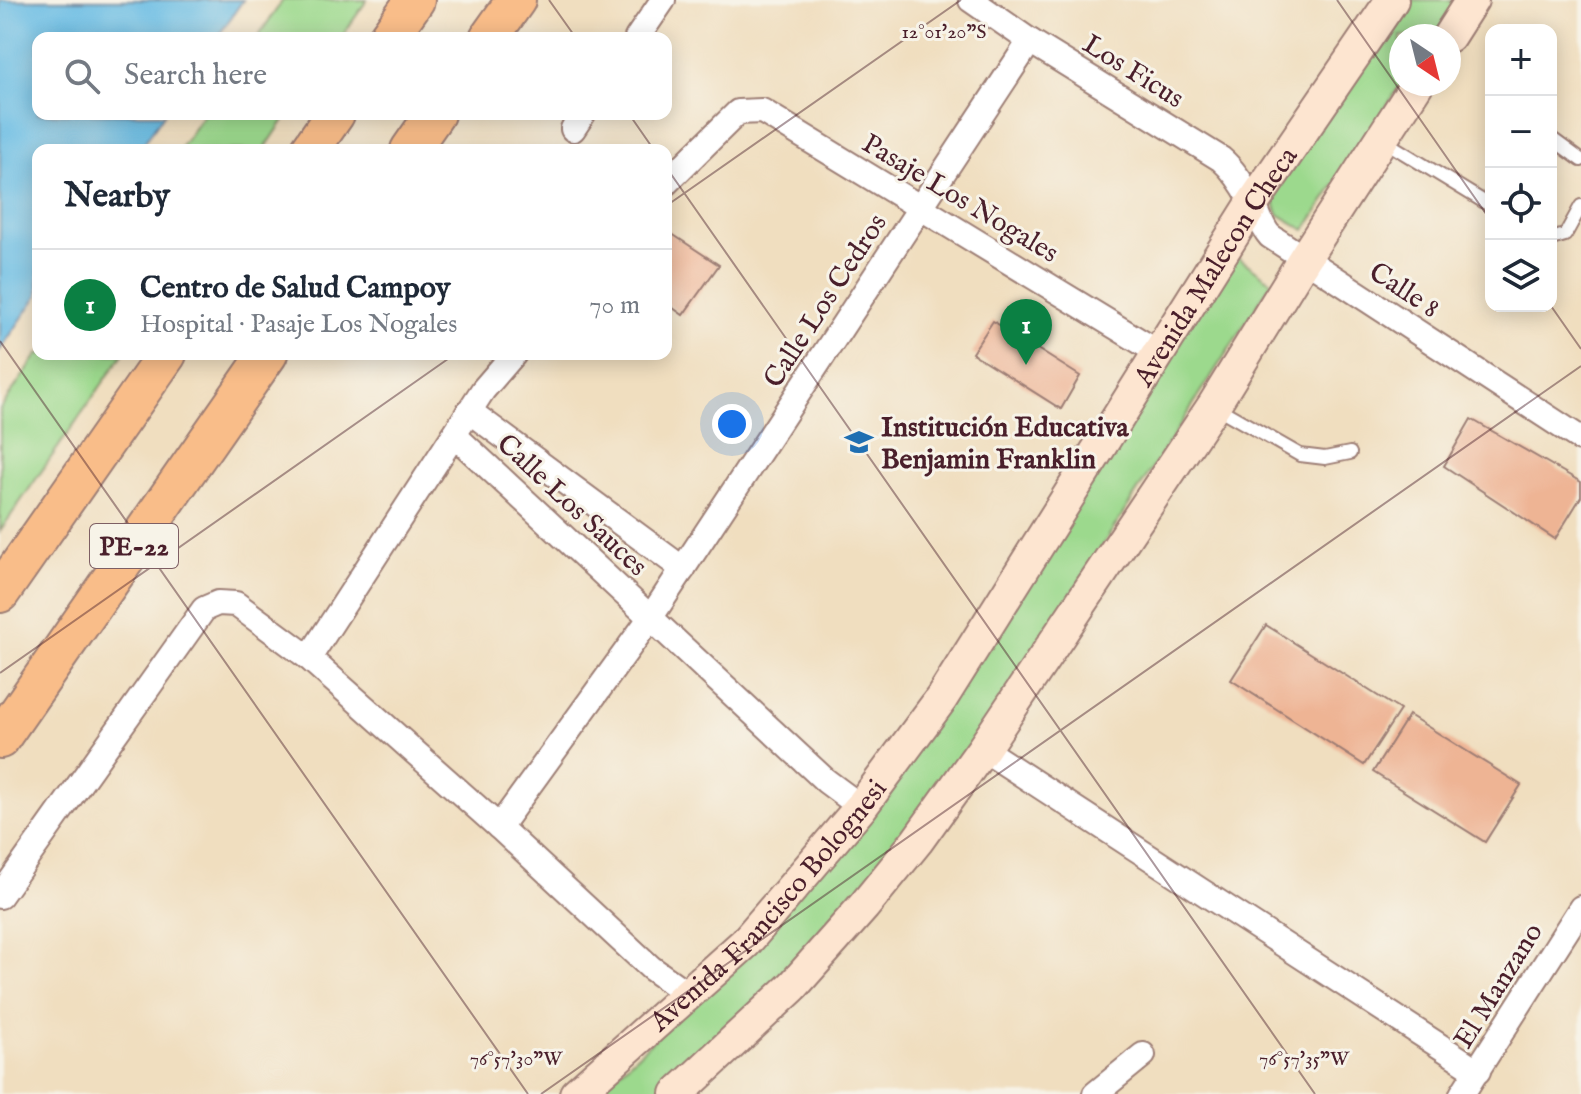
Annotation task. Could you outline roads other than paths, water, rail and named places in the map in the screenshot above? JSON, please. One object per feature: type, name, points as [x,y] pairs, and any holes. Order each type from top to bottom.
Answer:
[{"type":"highway","points":[[392,32],[415,0]]},
{"type":"highway","points":[[493,32],[516,0]]},
{"type":"highway","points":[[314,144],[331,120]]},
{"type":"highway","points":[[414,144],[431,120]]},
{"type":"highway","name":"PE-22","points":[[0,593],[163,360]]},
{"type":"highway","name":"PE-22","points":[[0,739],[264,360]]},
{"type":"main road","points":[[1457,24],[1472,0]]},
{"type":"main road","name":"Avenida Malecon Checa","points":[[941,699],[1380,4]]},
{"type":"main road","points":[[677,1094],[793,986],[917,841],[983,749],[1214,405],[1409,96]]},
{"type":"main road","name":"Avenida Francisco Bolognesi","points":[[576,1094],[745,943],[861,807],[941,699]]},
{"type":"street","points":[[641,32],[663,0]]},
{"type":"street","name":"Los Ficus","points":[[971,0],[1030,41],[1221,159],[1231,167],[1253,203]]},
{"type":"street","name":"Calle Los Cedros","points":[[499,827],[651,617],[1030,41]]},
{"type":"street","name":"Pasaje Los Nogales","points":[[672,177],[738,112],[762,111],[1159,353]]},
{"type":"street","name":"Calle 8","points":[[1253,203],[1262,228],[1304,259],[1581,439]]},
{"type":"street","points":[[309,658],[483,390],[509,360]]},
{"type":"street","points":[[469,411],[683,569]]},
{"type":"street","name":"Calle Los Sauces","points":[[454,435],[826,781],[861,807]]},
{"type":"street","points":[[0,896],[204,609],[218,603],[236,604],[309,658],[651,968],[689,995]]},
{"type":"street","points":[[983,749],[1478,1071]]},
{"type":"street","name":"El Manzano","points":[[1462,1094],[1581,908]]},
{"type":"street","points":[[1095,1094],[1143,1055]]},
{"type":"lane","points":[[1381,139],[1485,202]]},
{"type":"lane","points":[[1557,142],[1581,160]]},
{"type":"lane","points":[[1557,237],[1565,235],[1581,206]]},
{"type":"lane","points":[[1214,405],[1300,455],[1325,458],[1350,453]]},
{"type":"water","points":[[0,0],[243,0],[221,32],[32,32],[32,120],[160,120],[143,144],[32,144],[32,304],[0,350]]},
{"type":"place","name":"Centro de Salud Campoy","points":[[1026,365]]},
{"type":"place","name":"Institución Educativa Benjamin Franklin","points":[[859,442]]}]
